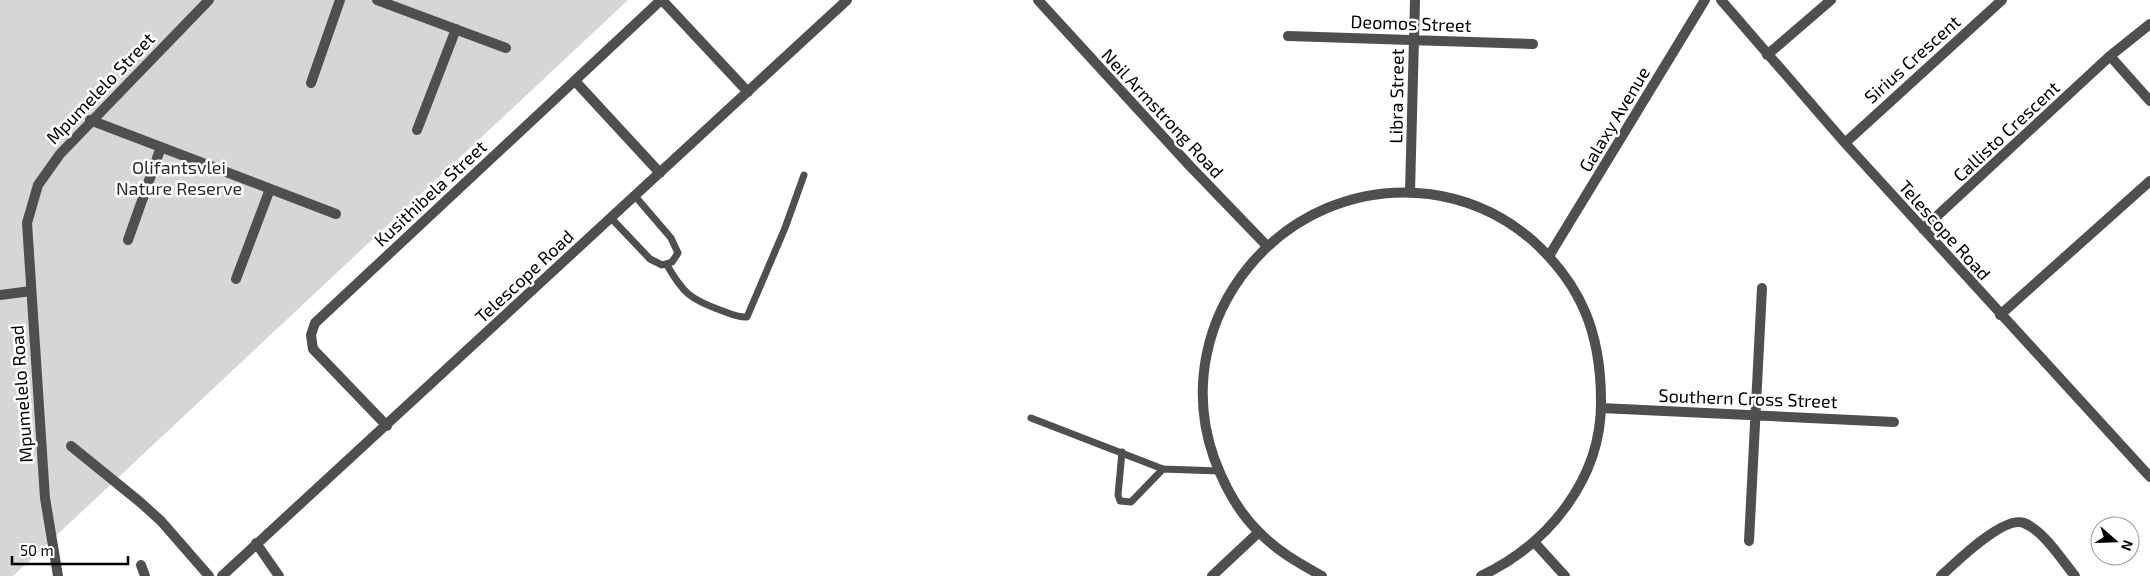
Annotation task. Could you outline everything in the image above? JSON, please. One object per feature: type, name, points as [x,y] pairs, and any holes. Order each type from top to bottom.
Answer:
[{"type":"street","name":"Mpumelelo Street","points":[[30,209],[46,172],[90,120],[209,0]]},
{"type":"street","points":[[311,84],[340,0]]},
{"type":"street","points":[[377,0],[506,48]]},
{"type":"street","points":[[662,0],[748,92]]},
{"type":"street","name":"Kusithibela Street","points":[[387,426],[314,349],[311,335],[315,323],[662,0]]},
{"type":"street","name":"Telescope Road","points":[[222,576],[848,0]]},
{"type":"street","name":"Neil Armstrong Road","points":[[1038,0],[1188,165],[1266,246]]},
{"type":"street","name":"Libra Street","points":[[1410,192],[1415,0]]},
{"type":"street","name":"Galaxy Avenue","points":[[1549,256],[1706,0]]},
{"type":"street","name":"Telescope Road","points":[[1721,0],[1845,143],[2000,315],[2150,477]]},
{"type":"street","points":[[1767,55],[1831,0]]},
{"type":"street","name":"Sirius Crescent","points":[[1845,143],[2002,0]]},
{"type":"street","name":"Callisto Crescent","points":[[1923,229],[2110,56],[2149,25]]},
{"type":"street","points":[[417,130],[456,29]]},
{"type":"street","name":"Deomos Street","points":[[1288,36],[1532,44]]},
{"type":"street","points":[[2110,56],[2150,101]]},
{"type":"street","points":[[575,81],[660,172]]},
{"type":"street","points":[[90,120],[336,214]]},
{"type":"street","points":[[128,240],[161,147]]},
{"type":"street","points":[[2000,315],[2150,181]]},
{"type":"street","points":[[236,280],[270,189]]},
{"type":"street","points":[[1322,576],[1289,558],[1259,532],[1234,500],[1219,471],[1206,424],[1204,384],[1208,351],[1223,305],[1235,284],[1266,246],[1287,230],[1333,205],[1358,197],[1410,192],[1449,197],[1486,210],[1520,230],[1549,256],[1574,289],[1592,326],[1601,367],[1601,408],[1597,439],[1588,468],[1574,496],[1556,521],[1534,543],[1505,565],[1481,576]]},
{"type":"street","name":"Mpumelelo Road","points":[[30,209],[28,223],[31,291],[45,498],[58,576]]},
{"type":"street","points":[[1749,541],[1762,288]]},
{"type":"street","points":[[0,295],[31,291]]},
{"type":"street","name":"Southern Cross Street","points":[[1601,408],[1756,416],[1831,417],[1894,422]]},
{"type":"street","points":[[71,446],[161,521],[209,576]]},
{"type":"street","points":[[1941,576],[1982,541],[2005,524],[2015,521],[2023,523],[2035,531],[2075,576]]},
{"type":"street","points":[[1212,576],[1259,532]]},
{"type":"street","points":[[256,543],[279,576]]},
{"type":"street","points":[[1534,543],[1565,576]]},
{"type":"street","points":[[141,565],[145,576]]},
{"type":"lane","points":[[611,218],[650,259],[667,265],[678,284],[693,299],[733,314],[747,317],[785,228],[804,175]]},
{"type":"lane","points":[[635,196],[662,226],[677,248],[676,258],[667,265]]},
{"type":"lane","points":[[1032,418],[1164,469],[1219,471]]},
{"type":"lane","points":[[1122,452],[1118,496],[1120,501],[1131,502],[1164,469]]},
{"type":"green space","name":"Olifantsvlei Nature Reserve","points":[[0,0],[628,0],[13,576],[0,576]]}]
